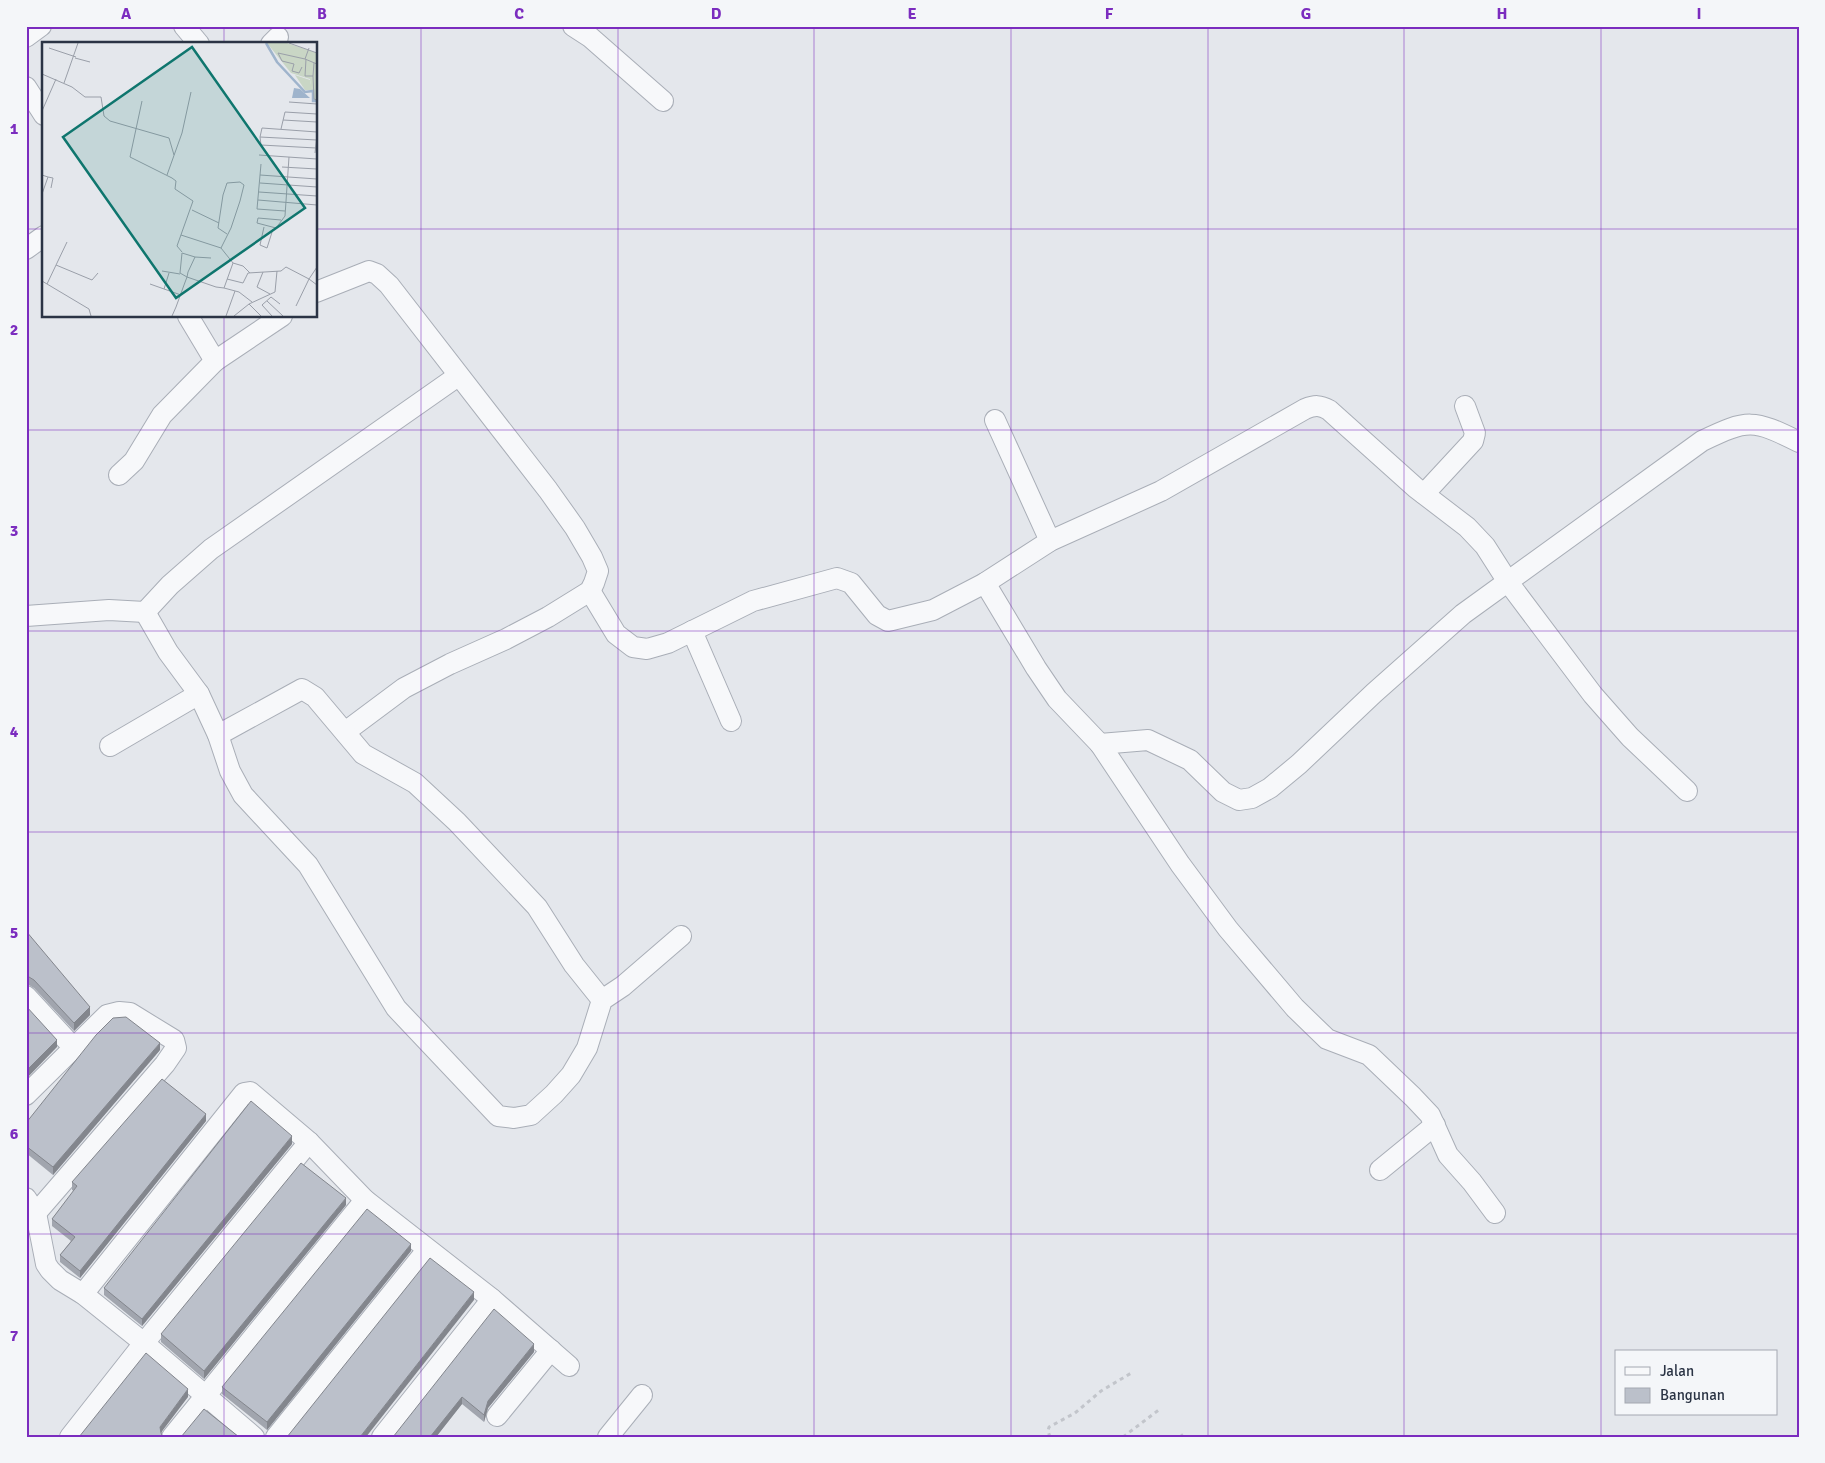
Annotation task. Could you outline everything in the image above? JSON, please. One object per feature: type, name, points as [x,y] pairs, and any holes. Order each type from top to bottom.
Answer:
[{"type":"street","points":[[26,37],[41,26]]},
{"type":"street","points":[[184,26],[197,42]]},
{"type":"street","points":[[573,26],[590,37],[663,102]]},
{"type":"street","points":[[26,88],[42,112]]},
{"type":"street","points":[[26,248],[42,237]]},
{"type":"street","points":[[318,291],[369,271],[378,274],[389,285],[548,490],[575,528],[598,571],[590,591],[548,617],[506,639],[450,664],[404,688],[345,732]]},
{"type":"street","points":[[189,318],[215,361]]},
{"type":"street","points":[[119,475],[138,454],[162,414],[215,361],[279,318]]},
{"type":"street","points":[[145,612],[170,585],[211,549],[458,376]]},
{"type":"street","points":[[590,591],[616,634],[633,647],[647,649],[668,643],[753,601],[837,578],[851,583],[877,615],[888,622],[933,610],[985,583],[1050,541],[1161,491],[1314,405],[1329,410],[1424,494],[1466,527],[1485,546],[1508,582],[1593,695],[1630,737],[1687,791]]},
{"type":"street","points":[[1424,494],[1473,441],[1475,434],[1465,406]]},
{"type":"street","points":[[995,420],[1050,541]]},
{"type":"street","points":[[1100,744],[1148,740],[1190,760],[1223,792],[1239,800],[1252,798],[1270,788],[1299,764],[1374,693],[1463,614],[1702,441],[1732,427],[1753,424],[1770,427],[1799,442]]},
{"type":"street","points":[[985,583],[1057,699],[1100,744],[1180,864],[1228,929],[1295,1008],[1327,1039],[1369,1055],[1430,1115],[1448,1155],[1472,1182],[1495,1213]]},
{"type":"street","points":[[26,616],[109,610],[145,612]]},
{"type":"street","points":[[145,612],[168,652],[199,694],[218,734],[230,771],[243,795],[299,853],[308,865],[396,1008],[498,1116],[514,1118],[531,1114],[564,1084],[587,1048],[602,1000],[623,986],[681,936]]},
{"type":"street","points":[[692,632],[731,721]]},
{"type":"street","points":[[218,734],[302,690],[315,696],[363,754],[414,783],[457,822],[537,907],[574,965],[602,1000]]},
{"type":"street","points":[[110,746],[199,694]]},
{"type":"street","points":[[26,996],[73,1047]]},
{"type":"street","points":[[26,1095],[107,1015],[119,1012],[130,1013],[174,1040],[176,1048],[165,1064],[31,1206],[46,1264],[50,1270],[60,1280],[83,1294],[144,1343],[206,1394],[254,1437]]},
{"type":"street","points":[[83,1294],[244,1092],[250,1092],[309,1142],[365,1200],[492,1300],[569,1366]]},
{"type":"street","points":[[1380,1170],[1435,1125]]},
{"type":"street","points":[[70,1437],[144,1343],[309,1142]]},
{"type":"street","points":[[172,1437],[365,1200]]},
{"type":"street","points":[[276,1437],[427,1250]]},
{"type":"street","points":[[382,1437],[492,1300]]},
{"type":"street","points":[[497,1416],[551,1350]]},
{"type":"street","points":[[608,1437],[642,1395]]},
{"type":"path","points":[[1050,1437],[1049,1426],[1075,1413],[1101,1391],[1133,1372]]},
{"type":"path","points":[[1123,1437],[1160,1409]]},
{"type":"path","points":[[1180,1437],[1185,1433]]},
{"type":"building","points":[[26,931],[90,1007],[74,1023],[34,980],[26,977]]},
{"type":"building","points":[[26,1006],[57,1040],[26,1071]]},
{"type":"building","points":[[126,1017],[160,1043],[53,1167],[26,1146],[26,1123],[96,1035],[113,1018]]},
{"type":"building","points":[[162,1079],[206,1114],[80,1271],[60,1255],[75,1237],[52,1219],[77,1186],[72,1182]]},
{"type":"building","points":[[251,1101],[292,1136],[142,1319],[104,1288]]},
{"type":"building","points":[[301,1163],[346,1198],[204,1371],[161,1334]]},
{"type":"building","points":[[367,1209],[411,1244],[267,1422],[222,1387]]},
{"type":"building","points":[[430,1258],[474,1292],[360,1437],[287,1437]]},
{"type":"building","points":[[494,1309],[534,1344],[488,1401],[484,1415],[462,1397],[430,1437],[393,1437]]},
{"type":"building","points":[[146,1353],[188,1389],[160,1427],[163,1437],[79,1437]]},
{"type":"building","points":[[204,1409],[239,1437],[181,1437]]}]
